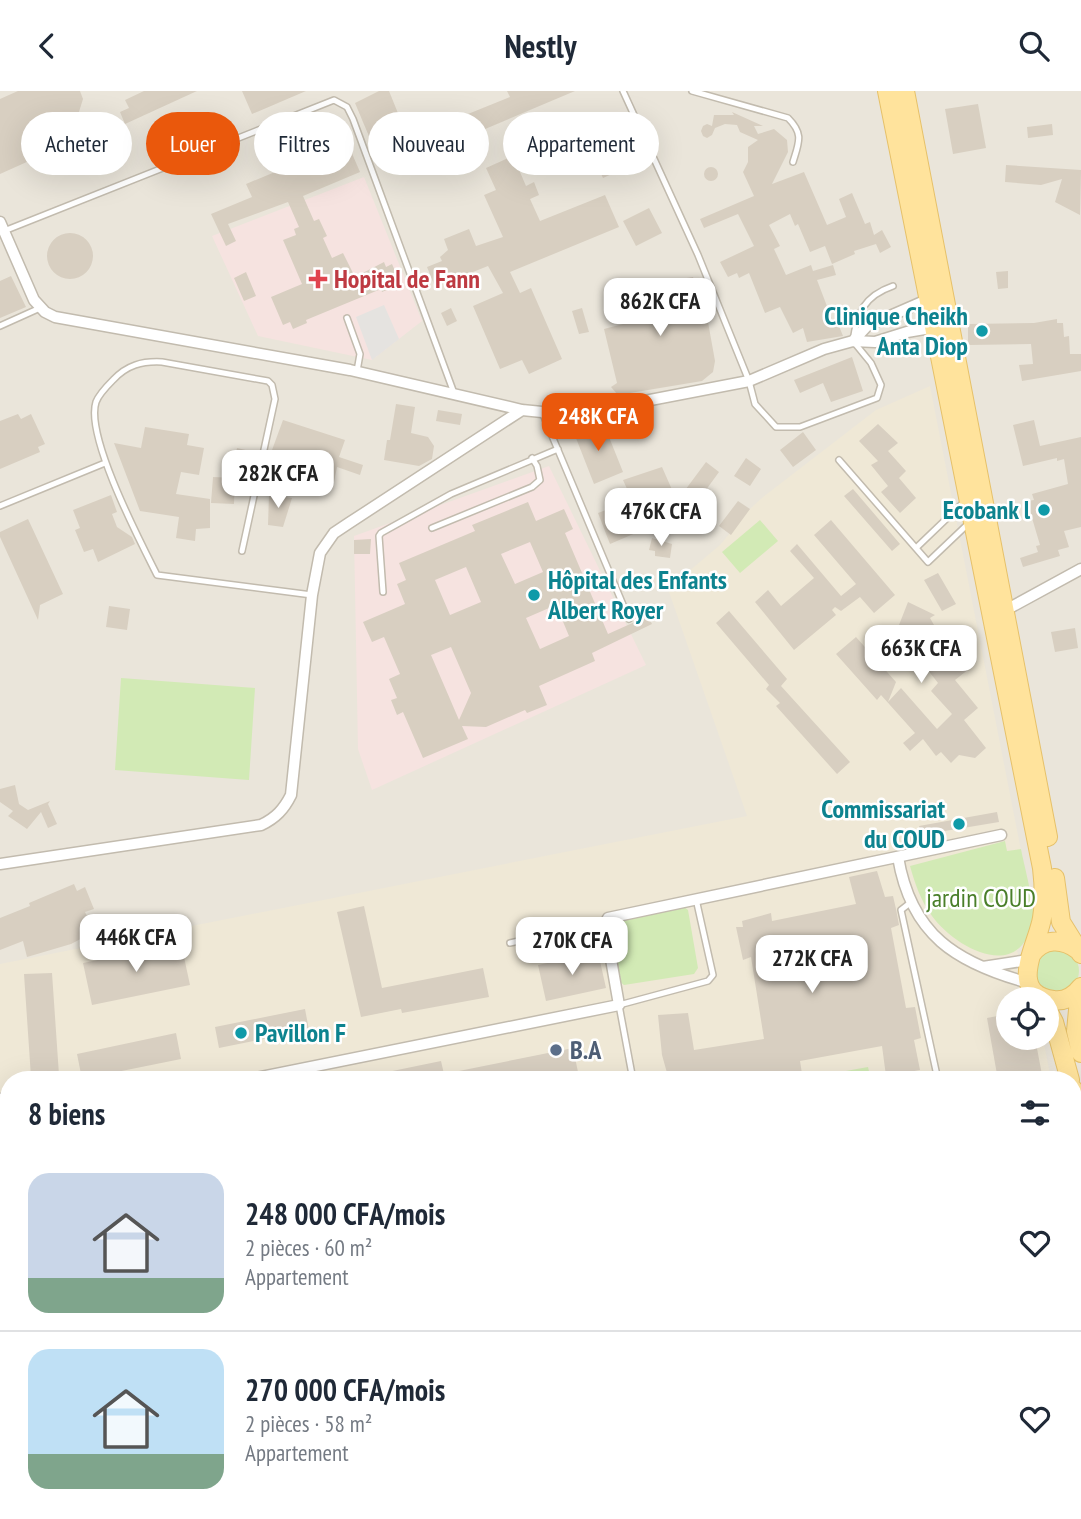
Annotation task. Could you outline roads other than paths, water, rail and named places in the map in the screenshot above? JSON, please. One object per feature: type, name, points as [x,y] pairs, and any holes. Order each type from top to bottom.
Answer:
[{"type":"main road","points":[[887,91],[1042,868],[1043,914],[1026,970],[1034,987]]},
{"type":"main road","points":[[905,91],[1053,866],[1058,912],[1079,952]]},
{"type":"main road","points":[[1029,957],[1038,947],[1056,941],[1066,943],[1079,952]]},
{"type":"main road","points":[[1059,1000],[1069,998],[1080,988]]},
{"type":"main road","points":[[1080,988],[1075,1018],[1081,1053]]},
{"type":"main road","points":[[1059,1040],[1068,1071]]},
{"type":"street","points":[[2,227],[40,308],[55,317],[357,371],[522,410],[542,412],[619,406],[749,381],[824,349],[853,341],[875,342],[936,327]]},
{"type":"street","points":[[853,341],[867,326],[929,299]]},
{"type":"street","points":[[0,864],[261,825],[272,820],[284,808],[291,795],[312,595],[320,553],[334,533],[522,410]]},
{"type":"street","points":[[1004,611],[1081,569]]},
{"type":"street","points":[[291,1071],[619,1005],[605,925],[608,918],[1001,835]]},
{"type":"street","points":[[898,857],[909,903],[931,933],[951,950],[1021,987]]},
{"type":"street","points":[[982,967],[1029,957]]},
{"type":"lane","points":[[624,91],[698,255],[749,381],[755,404],[776,427],[800,427],[877,398],[881,384],[871,363],[853,341],[860,309],[882,290],[893,286]]},
{"type":"lane","points":[[692,91],[788,118],[797,127],[799,141],[793,162]]},
{"type":"lane","points":[[2,227],[334,100],[347,107],[353,119],[454,393]]},
{"type":"lane","points":[[0,326],[40,308]]},
{"type":"lane","points":[[347,318],[360,355],[357,371]]},
{"type":"lane","points":[[242,551],[275,399],[272,385],[268,381],[162,362],[145,361],[131,366],[115,378],[96,403],[98,428],[105,463],[157,575],[312,595]]},
{"type":"lane","points":[[542,412],[629,619]]},
{"type":"lane","points":[[383,592],[381,534],[451,494],[558,449]]},
{"type":"lane","points":[[432,528],[532,487],[540,480],[532,458]]},
{"type":"lane","points":[[839,460],[928,562],[972,521]]},
{"type":"lane","points":[[0,506],[105,463]]},
{"type":"lane","points":[[915,548],[969,497]]},
{"type":"lane","points":[[631,1071],[619,1005],[712,979],[696,899]]},
{"type":"lane","points":[[909,903],[901,910],[936,1071]]},
{"type":"lane","points":[[510,943],[607,921]]},
{"type":"place","name":"Hopital de Fann","points":[[318,279]]},
{"type":"place","name":"Clinique Cheikh Anta Diop","points":[[982,331]]},
{"type":"place","name":"Ecobank l","points":[[1044,510]]},
{"type":"place","name":"Hôpital des Enfants Albert Royer","points":[[534,595]]},
{"type":"place","name":"Commissariat du COUD","points":[[959,824]]},
{"type":"place","name":"Pavillon F","points":[[241,1033]]},
{"type":"place","name":"B.A","points":[[556,1050]]},
{"type":"park label","name":"jardin COUD","points":[[981,898]]}]
